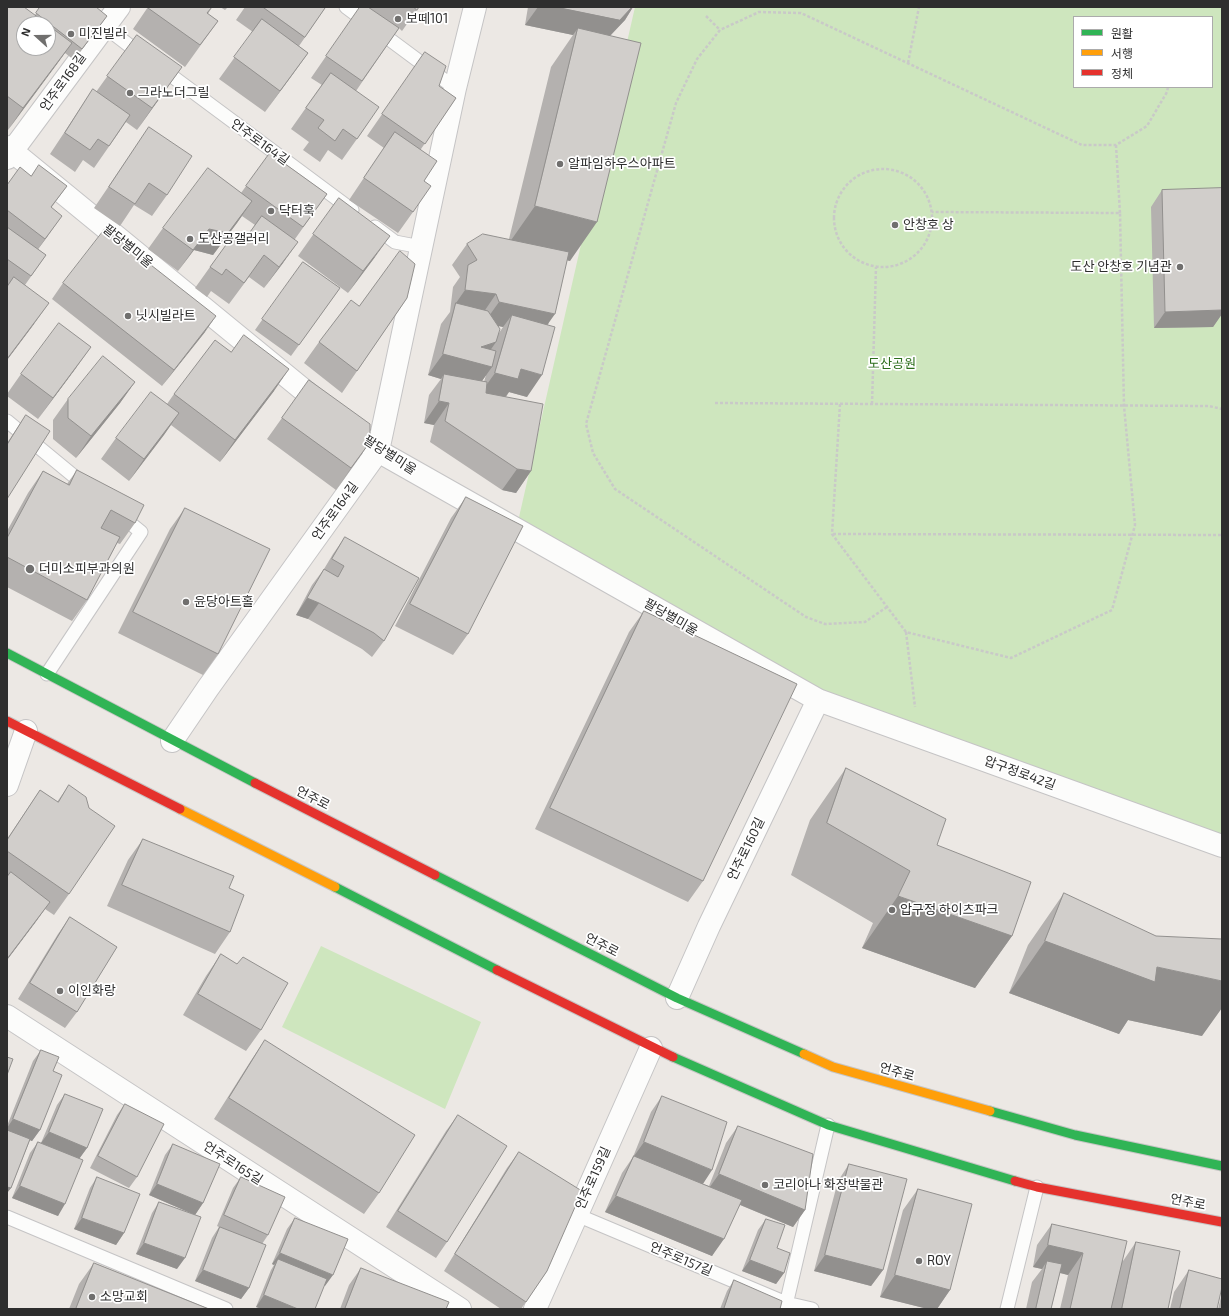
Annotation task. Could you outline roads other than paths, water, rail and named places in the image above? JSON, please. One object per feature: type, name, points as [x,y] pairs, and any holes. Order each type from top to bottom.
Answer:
[{"type":"main road","name":"언주로","points":[[7,653],[172,741],[677,998],[833,1067],[1075,1136],[1222,1166]]},
{"type":"main road","name":"언주로","points":[[7,721],[652,1048],[828,1125],[1037,1187],[1222,1222]]},
{"type":"street","name":"언주로168길","points":[[9,152],[119,7]]},
{"type":"street","name":"언주로164길","points":[[172,741],[208,688],[378,450],[455,88],[475,7]]},
{"type":"street","name":"팔당별미울","points":[[9,152],[378,450],[818,700]]},
{"type":"street","name":"압구정로42길","points":[[818,700],[1222,846]]},
{"type":"street","name":"언주로160길","points":[[677,998],[709,926],[818,700]]},
{"type":"street","points":[[7,785],[26,731]]},
{"type":"street","name":"언주로165길","points":[[7,1016],[460,1309]]},
{"type":"street","name":"언주로159길","points":[[535,1309],[652,1048]]},
{"type":"lane","points":[[346,7],[455,88]]},
{"type":"lane","name":"언주로164길","points":[[104,26],[395,242],[421,247]]},
{"type":"lane","points":[[7,421],[99,497]]},
{"type":"lane","points":[[47,674],[141,532],[111,507]]},
{"type":"lane","points":[[785,1306],[828,1125]]},
{"type":"lane","points":[[1007,1309],[1037,1187]]},
{"type":"lane","name":"언주로157길","points":[[577,1215],[785,1306],[812,1309]]},
{"type":"lane","points":[[7,1217],[226,1309]]},
{"type":"place","name":"보떼101","points":[[398,19]]},
{"type":"place","name":"미진빌라","points":[[71,34]]},
{"type":"place","name":"그라노더그릴","points":[[130,93]]},
{"type":"place","name":"알파임하우스아파트","points":[[560,164]]},
{"type":"place","name":"닥터훅","points":[[271,211]]},
{"type":"place","name":"안창호 상","points":[[895,225]]},
{"type":"place","name":"도산공갤러리","points":[[190,239]]},
{"type":"place","name":"도산 안창호 기념관","points":[[1180,267]]},
{"type":"place","name":"닛시빌라트","points":[[128,316]]},
{"type":"place","name":"더미소피부과의원","points":[[30,569]]},
{"type":"place","name":"윤당아트홀","points":[[186,602]]},
{"type":"place","name":"압구정 하이츠파크","points":[[892,910]]},
{"type":"place","name":"이인화랑","points":[[60,991]]},
{"type":"place","name":"코리아나 화장박물관","points":[[765,1185]]},
{"type":"place","name":"ROY","points":[[919,1261]]},
{"type":"place","name":"소망교회","points":[[92,1297]]},
{"type":"park label","name":"도산공원","points":[[892,364]]}]
